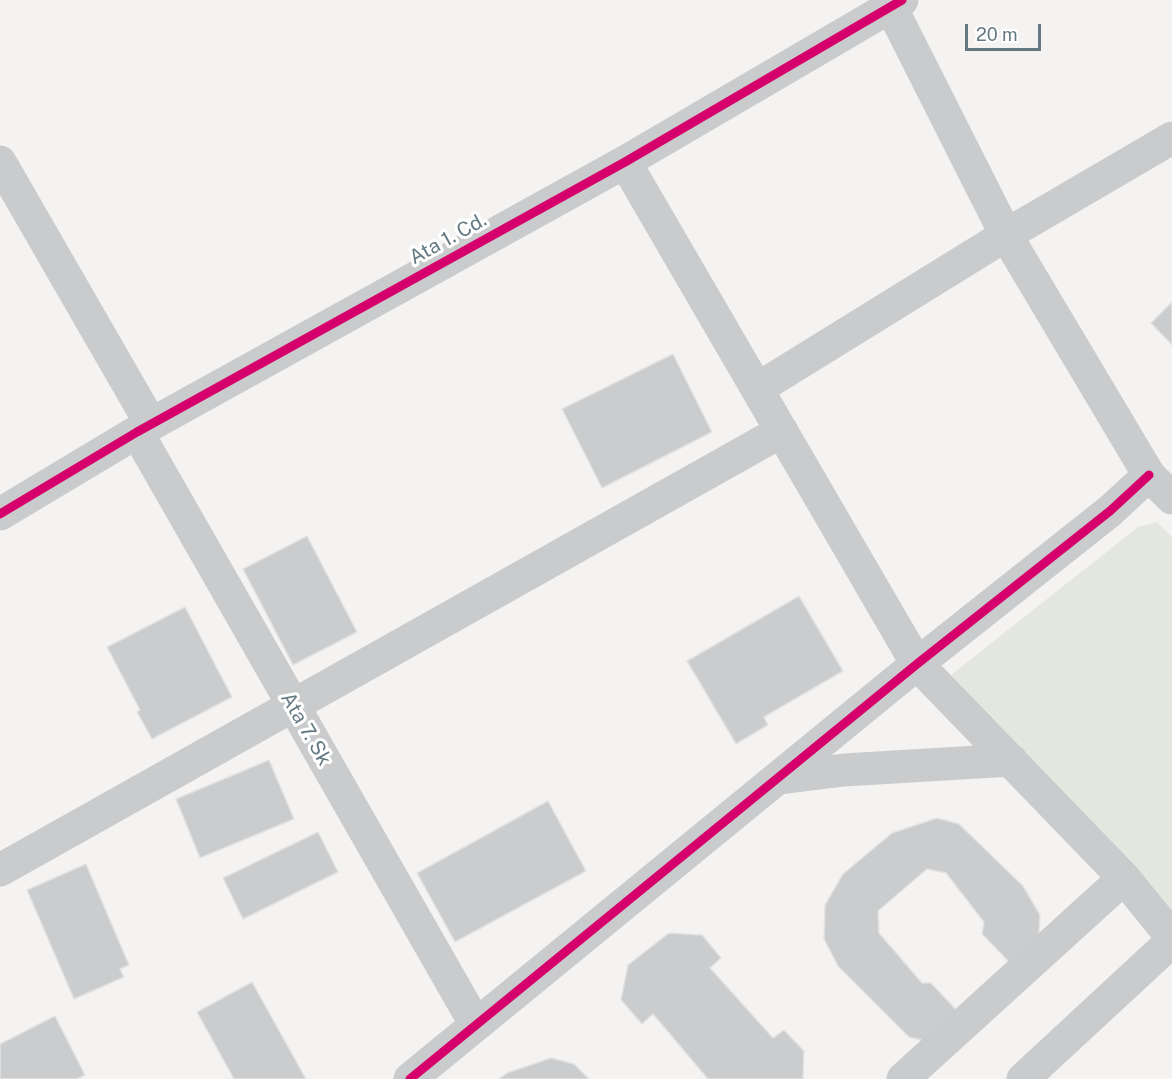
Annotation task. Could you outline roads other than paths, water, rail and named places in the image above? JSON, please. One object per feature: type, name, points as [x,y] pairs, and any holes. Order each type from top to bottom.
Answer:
[{"type":"street","name":"Ata 1. Cd.","points":[[4,511],[144,428],[625,162],[896,3]]},
{"type":"street","points":[[896,3],[1006,235],[1149,475],[1172,498]]},
{"type":"street","points":[[757,388],[1006,235],[1172,138]]},
{"type":"street","name":"Ata 7. Sk","points":[[0,162],[293,706],[476,1025]]},
{"type":"street","points":[[625,162],[917,664],[1124,878],[1172,939],[1023,1079]]},
{"type":"street","points":[[0,870],[782,431]]},
{"type":"street","points":[[410,1079],[917,664],[1110,511],[1149,475]]},
{"type":"street","points":[[780,778],[844,770],[1011,760]]},
{"type":"street","points":[[903,1079],[1124,878]]}]
